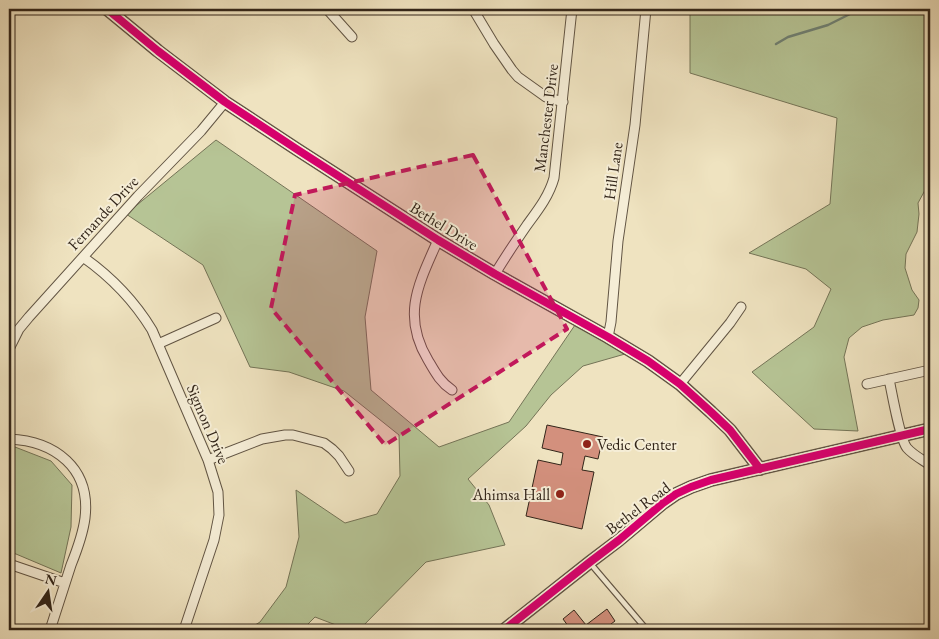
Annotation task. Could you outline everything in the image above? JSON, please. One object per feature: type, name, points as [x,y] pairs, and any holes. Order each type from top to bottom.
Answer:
[{"type":"street","name":"Bethel Drive","points":[[107,9],[225,102],[438,240],[495,274],[608,336],[648,361],[680,384],[730,430],[760,469]]},
{"type":"street","points":[[327,9],[352,37]]},
{"type":"street","points":[[473,9],[494,44],[518,77],[546,97],[563,102]]},
{"type":"street","name":"Manchester Drive","points":[[495,274],[504,258],[545,201],[551,188],[556,170],[572,9]]},
{"type":"street","name":"Hill Lane","points":[[608,336],[611,322],[618,241],[635,125],[646,9]]},
{"type":"street","name":"Fernande Drive","points":[[9,349],[19,329],[28,317],[138,196],[201,131],[225,102]]},
{"type":"street","points":[[438,240],[418,290],[415,307],[415,328],[422,350],[437,377],[452,390]]},
{"type":"street","name":"Sigmon Drive","points":[[83,257],[98,268],[136,307],[152,330],[208,460],[217,486],[218,524],[184,630]]},
{"type":"street","points":[[680,384],[730,323],[740,307]]},
{"type":"street","points":[[158,344],[216,318]]},
{"type":"street","points":[[867,384],[930,370]]},
{"type":"street","points":[[889,379],[906,446],[930,465]]},
{"type":"street","name":"Bethel Road","points":[[504,630],[676,494],[711,480],[930,429]]},
{"type":"street","points":[[208,460],[262,439],[293,435],[324,443],[339,456],[349,471]]},
{"type":"street","points":[[9,439],[42,445],[54,450],[68,460],[80,477],[84,494],[85,518],[82,535],[50,630]]},
{"type":"street","points":[[9,564],[65,583]]},
{"type":"lane","points":[[590,562],[647,630]]},
{"type":"highlighted area","points":[[473,155],[567,329],[385,445],[271,308],[295,195]]},
{"type":"green space","points":[[690,9],[930,9],[930,181],[918,203],[917,232],[906,254],[905,268],[912,290],[919,300],[918,308],[914,315],[883,320],[862,327],[849,338],[844,357],[858,431],[814,429],[752,372],[814,327],[831,289],[806,269],[749,253],[830,204],[837,118],[690,73]]},
{"type":"green space","points":[[216,140],[377,251],[365,317],[371,390],[439,447],[509,422],[575,325],[625,354],[583,366],[551,395],[526,426],[468,479],[489,505],[505,545],[426,562],[359,630],[349,630],[315,617],[302,630],[247,630],[260,622],[286,587],[299,537],[296,490],[345,523],[377,514],[400,476],[399,435],[344,391],[289,372],[250,367],[203,265],[126,214]]},
{"type":"green space","points":[[15,447],[51,461],[72,485],[71,527],[61,573],[9,552],[9,448]]},
{"type":"building","name":"Ahimsa Hall","points":[[547,425],[603,437],[598,459],[585,456],[582,470],[594,472],[582,529],[526,516],[538,460],[561,465],[563,453],[542,448]]},
{"type":"building","points":[[607,609],[615,621],[603,630],[571,630],[563,619],[574,610],[586,625]]},
{"type":"waterway","points":[[776,44],[788,37],[828,25],[860,9]]},
{"type":"cycle path","points":[[107,9],[225,102],[298,150],[438,240],[648,361],[680,384],[730,430],[760,469]]},
{"type":"cycle path","points":[[504,630],[676,494],[711,480],[930,429]]},
{"type":"place","name":"Vedic Center","points":[[587,444]]},
{"type":"place","name":"Ahimsa Hall","points":[[560,494]]}]
